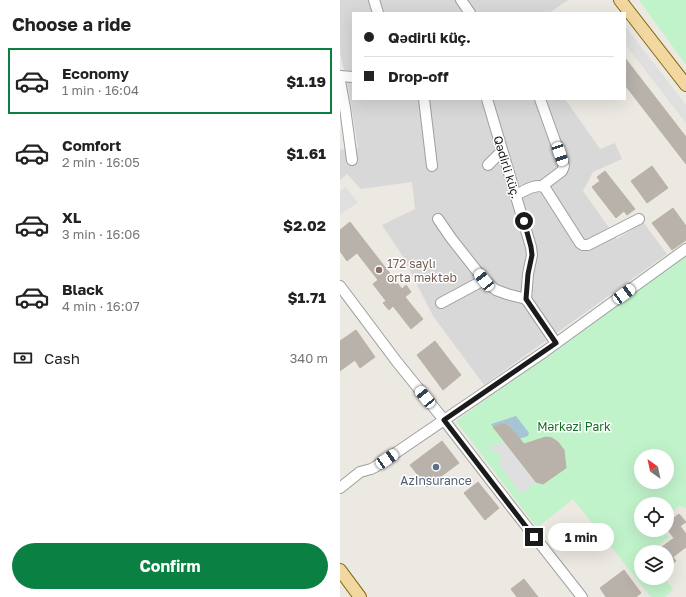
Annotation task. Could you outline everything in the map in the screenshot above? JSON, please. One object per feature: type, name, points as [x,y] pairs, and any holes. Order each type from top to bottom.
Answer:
[{"type":"main road","points":[[620,0],[686,85]]},
{"type":"main road","points":[[340,570],[360,597]]},
{"type":"street","points":[[374,0],[378,12]]},
{"type":"street","points":[[461,0],[469,12]]},
{"type":"street","points":[[340,76],[352,77]]},
{"type":"street","points":[[340,81],[342,110],[352,160]]},
{"type":"street","points":[[424,100],[432,166]]},
{"type":"street","name":"Qədirli küç.","points":[[487,100],[531,247],[532,255],[528,274],[526,299]]},
{"type":"street","points":[[516,195],[534,187],[542,186],[562,170],[564,166],[540,100]]},
{"type":"street","points":[[488,165],[502,151]]},
{"type":"street","points":[[542,186],[545,188],[580,243],[583,245],[588,245],[639,219]]},
{"type":"street","points":[[438,219],[484,280],[496,290],[526,299],[556,343]]},
{"type":"street","points":[[340,488],[357,474],[375,467],[556,343],[686,249]]},
{"type":"street","points":[[441,303],[484,280]]},
{"type":"street","points":[[340,286],[397,362],[582,597]]},
{"type":"shaded area","points":[[340,0],[568,0],[550,12],[352,12],[352,100],[566,100],[600,149],[615,143],[622,159],[593,172],[583,191],[617,239],[643,222],[667,254],[484,385],[433,316],[402,255],[382,225],[415,209],[412,182],[361,189],[347,174],[340,180],[340,150],[358,148],[348,86],[340,53]]},
{"type":"shaded area","points":[[626,27],[686,105],[686,123],[626,45]]},
{"type":"shaded area","points":[[346,187],[358,203],[340,214],[340,191]]},
{"type":"shaded area","points":[[505,442],[536,482],[521,494],[498,463],[501,459],[498,453],[494,450],[490,451],[488,447]]},
{"type":"green space","points":[[639,0],[686,0],[686,65]]},
{"type":"green space","name":"Mərkəzi Park","points":[[686,256],[686,508],[679,506],[674,510],[674,497],[634,497],[634,537],[669,537],[659,545],[634,545],[634,576],[573,499],[537,528],[456,421]]},
{"type":"green space","name":"Mərkəzi Park","points":[[641,585],[670,585],[673,590],[664,597],[651,597]]},
{"type":"water","points":[[516,416],[529,433],[528,436],[519,439],[512,428],[508,425],[503,424],[493,427],[491,424]]},
{"type":"building","points":[[626,59],[686,137],[686,164],[626,86]]},
{"type":"building","points":[[652,166],[668,188],[647,203],[631,181]]},
{"type":"building","points":[[605,171],[635,209],[627,215],[624,211],[616,218],[592,187],[600,181],[597,177]]},
{"type":"building","points":[[673,208],[686,226],[686,240],[672,250],[652,223]]},
{"type":"building","name":"172 saylı orta məktəb","points":[[350,222],[402,289],[406,285],[411,292],[405,297],[423,319],[411,329],[393,306],[389,310],[383,303],[386,301],[373,284],[378,280],[357,253],[347,261],[340,251],[340,230]]},
{"type":"building","points":[[356,330],[375,357],[360,368],[355,360],[340,371],[340,341]]},
{"type":"building","points":[[435,341],[461,375],[443,390],[417,355]]},
{"type":"building","points":[[506,424],[510,427],[524,444],[546,437],[552,438],[558,442],[564,450],[566,468],[543,484],[536,482],[493,427]]},
{"type":"building","points":[[442,441],[459,463],[427,487],[410,465]]},
{"type":"building","points":[[478,482],[499,508],[485,520],[464,493]]},
{"type":"building","points":[[679,514],[686,522],[680,526],[686,534],[686,547],[674,556],[674,545],[664,545],[674,538],[674,518]]},
{"type":"building","points":[[624,570],[641,593],[636,597],[606,597],[600,588]]},
{"type":"building","points":[[524,579],[538,597],[517,597],[511,589]]},
{"type":"place","name":"172 saylı orta məktəb","points":[[379,270]]},
{"type":"place","name":"AzInsurance","points":[[436,467]]},
{"type":"route","points":[[524,221],[532,255],[528,274],[526,299],[556,343],[444,420],[534,537]]}]
